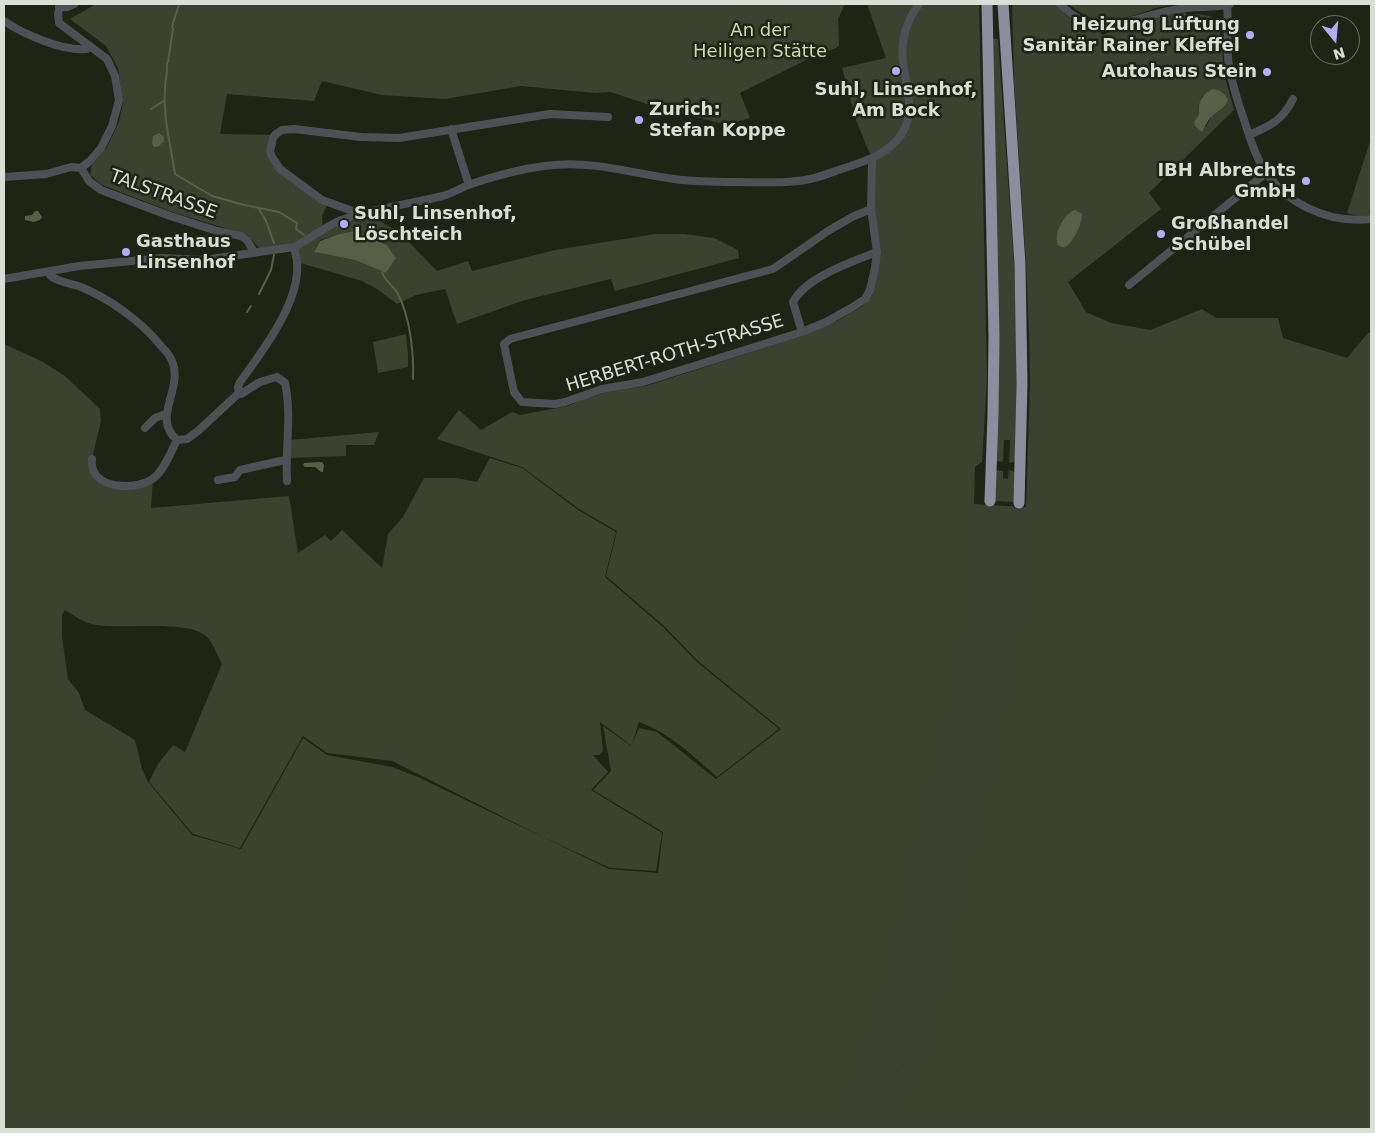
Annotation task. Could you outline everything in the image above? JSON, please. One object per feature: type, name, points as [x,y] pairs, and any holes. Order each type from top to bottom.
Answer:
[{"type":"highway","points":[[987,4],[994,337],[990,501]]},
{"type":"highway","points":[[1003,4],[1020,264],[1022,384],[1020,503]]},
{"type":"street","points":[[4,177],[46,174],[71,167],[81,168],[101,148],[112,126],[119,100],[115,76],[107,59],[60,23],[58,14],[60,5],[67,7],[74,4]]},
{"type":"street","points":[[4,279],[79,266],[162,258],[204,260],[294,248],[333,224],[361,214],[444,195],[469,185],[534,168],[572,164],[704,182],[789,182],[812,179],[885,152],[899,138],[906,127],[910,105],[903,61],[904,33],[911,14],[919,4]]},
{"type":"street","points":[[1060,4],[1078,18],[1089,23],[1109,26],[1151,14],[1228,4],[1228,58],[1232,84],[1249,135],[1266,172],[1283,191],[1307,208],[1328,216],[1344,219],[1371,219]]},
{"type":"street","points":[[4,20],[17,30],[37,39],[76,49],[87,49],[90,46]]},
{"type":"street","points":[[1249,135],[1270,126],[1279,119],[1293,99]]},
{"type":"street","points":[[361,214],[322,200],[287,174],[276,164],[270,152],[273,138],[282,130],[294,129],[390,139],[422,136],[550,114],[608,116]]},
{"type":"street","points":[[451,130],[469,185]]},
{"type":"street","name":"HERBERT-ROTH-STRASSE","points":[[871,210],[852,217],[828,231],[773,270],[510,339],[504,344],[514,392],[522,402],[556,404],[602,389],[643,382],[802,332],[826,322],[865,299],[874,276],[877,252],[871,210],[872,158]]},
{"type":"street","name":"TALSTRASSE","points":[[81,168],[89,181],[101,190],[180,219],[217,231],[242,236],[247,240],[254,252]]},
{"type":"street","points":[[1129,285],[1266,172]]},
{"type":"street","points":[[239,393],[238,387],[240,382],[263,351],[293,292],[297,262],[294,248]]},
{"type":"street","points":[[802,332],[793,302],[802,289],[835,268],[877,252]]},
{"type":"street","points":[[48,272],[52,278],[84,288],[124,312],[161,345],[172,361],[175,373],[174,387],[166,414],[172,436],[177,440],[187,439],[198,431],[239,393],[241,394],[260,382],[272,378],[280,378],[285,383],[288,407],[285,460],[287,481]]},
{"type":"street","points":[[145,428],[155,418],[166,414]]},
{"type":"street","points":[[92,459],[93,472],[97,478],[110,484],[136,485],[156,476],[177,440]]},
{"type":"street","points":[[218,480],[235,477],[240,470],[285,460]]},
{"type":"green space","name":"An der Heiligen Stätte","points":[[96,4],[845,4],[838,19],[839,45],[740,93],[750,118],[727,125],[647,104],[610,92],[595,93],[521,86],[445,99],[382,95],[322,81],[314,101],[227,94],[220,134],[276,135],[273,152],[277,162],[327,205],[322,216],[323,229],[367,213],[400,233],[437,271],[468,261],[472,271],[555,250],[655,234],[684,234],[714,238],[738,250],[739,258],[615,291],[611,279],[525,300],[457,324],[445,289],[416,295],[397,304],[377,289],[362,281],[297,262],[294,248],[271,250],[259,248],[248,235],[175,213],[102,185],[90,175],[92,165],[107,147],[119,122],[123,102],[118,68],[106,46],[70,19]],"holes":[[[355,231],[387,245],[396,258],[386,273],[355,260],[314,252],[320,240]]]},
{"type":"green space","points":[[867,4],[979,4],[987,379],[982,462],[975,467],[974,504],[1026,507],[1030,382],[1029,333],[1014,80],[1012,4],[1055,4],[1074,21],[1099,28],[1102,35],[1142,20],[1185,12],[1186,14],[1209,16],[1219,25],[1225,77],[1234,110],[1149,193],[1161,209],[1068,282],[1086,312],[1111,323],[1150,330],[1202,309],[1216,318],[1278,318],[1283,338],[1347,358],[1368,333],[1371,333],[1371,1129],[4,1129],[4,344],[43,362],[65,376],[100,409],[101,421],[92,459],[97,478],[122,485],[153,479],[151,508],[289,496],[298,553],[325,535],[331,541],[342,530],[382,568],[388,534],[403,517],[424,478],[456,478],[477,482],[490,458],[522,468],[578,510],[616,532],[605,577],[663,627],[697,662],[779,729],[717,777],[671,739],[639,722],[632,744],[639,728],[657,732],[716,779],[781,729],[698,661],[664,626],[606,576],[617,531],[579,509],[522,467],[437,439],[459,410],[481,430],[512,412],[520,415],[568,406],[608,392],[646,386],[805,335],[841,319],[864,305],[872,295],[878,272],[875,268],[872,159],[856,120],[842,68],[886,58]],"holes":[[[1203,95],[1211,117],[1206,127],[1194,123],[1199,114],[1198,108]],[[65,610],[82,620],[104,626],[169,626],[185,628],[197,631],[211,642],[222,664],[185,752],[173,745],[158,764],[149,782],[193,834],[240,848],[303,736],[327,753],[392,761],[545,838],[610,868],[656,871],[662,833],[591,790],[608,772],[593,755],[599,755],[603,751],[600,722],[632,746],[603,726],[611,771],[593,790],[663,832],[658,873],[609,869],[418,777],[392,767],[327,755],[303,738],[241,849],[192,835],[148,782],[142,769],[135,740],[85,710],[79,693],[68,679],[62,637],[62,615]]]},
{"type":"green space","points":[[1068,4],[1180,4],[1160,7],[1125,18],[1103,20],[1088,17]]},
{"type":"green space","points":[[992,39],[998,39],[1017,335],[1015,460],[1009,463],[1010,440],[1004,440],[1003,462],[996,461]]},
{"type":"green space","points":[[1371,138],[1371,215],[1358,216],[1347,213]]},
{"type":"green space","points":[[406,334],[408,367],[378,373],[373,342]]},
{"type":"green space","points":[[379,432],[374,445],[346,445],[346,456],[289,458],[289,440]]},
{"type":"green space","points":[[996,470],[1003,471],[1003,478],[1008,479],[1009,470],[1015,472],[1014,502],[994,501]]},
{"type":"shaded area","points":[[1213,89],[1222,92],[1228,99],[1223,108],[1213,115],[1202,132],[1195,126],[1194,122],[1199,114],[1199,106],[1202,99],[1206,93]]},
{"type":"shaded area","points":[[159,133],[164,137],[164,141],[159,146],[154,147],[152,144],[153,136]]},
{"type":"shaded area","points":[[1075,210],[1082,214],[1079,227],[1072,241],[1065,247],[1061,247],[1057,241],[1058,230],[1067,215]]},
{"type":"shaded area","points":[[35,211],[38,211],[42,217],[40,220],[34,222],[25,220],[25,216],[32,215]]},
{"type":"shaded area","points":[[355,231],[387,245],[396,258],[386,273],[355,260],[314,252],[320,241],[339,234]]},
{"type":"shaded area","points":[[322,462],[324,465],[323,472],[315,467],[305,467],[303,465],[304,463]]},
{"type":"waterway","points":[[179,4],[172,27],[165,86],[166,122],[175,174],[212,196],[279,212],[297,223],[296,229],[304,235]]},
{"type":"waterway","points":[[151,109],[165,100]]},
{"type":"waterway","points":[[259,209],[266,221],[274,243]]},
{"type":"waterway","points":[[259,294],[271,270],[274,255]]},
{"type":"waterway","points":[[382,272],[385,279],[398,294],[406,313],[412,347],[413,379]]},
{"type":"waterway","points":[[247,312],[251,306]]},
{"type":"tunnel","points":[[849,1129],[888,1019],[975,650],[990,501]]},
{"type":"tunnel","points":[[881,1129],[915,1036],[1004,650],[1019,503]]},
{"type":"place","name":"Heizung Lüftung Sanitär Rainer Kleffel","points":[[1250,35]]},
{"type":"place","name":"Suhl, Linsenhof, Am Bock","points":[[896,71]]},
{"type":"place","name":"Autohaus Stein","points":[[1267,72]]},
{"type":"place","name":"Zurich: Stefan Koppe","points":[[639,120]]},
{"type":"place","name":"IBH Albrechts GmbH","points":[[1306,181]]},
{"type":"place","name":"Suhl, Linsenhof, Löschteich","points":[[344,224]]},
{"type":"place","name":"Großhandel Schübel","points":[[1161,234]]},
{"type":"place","name":"Gasthaus Linsenhof","points":[[126,252]]}]
